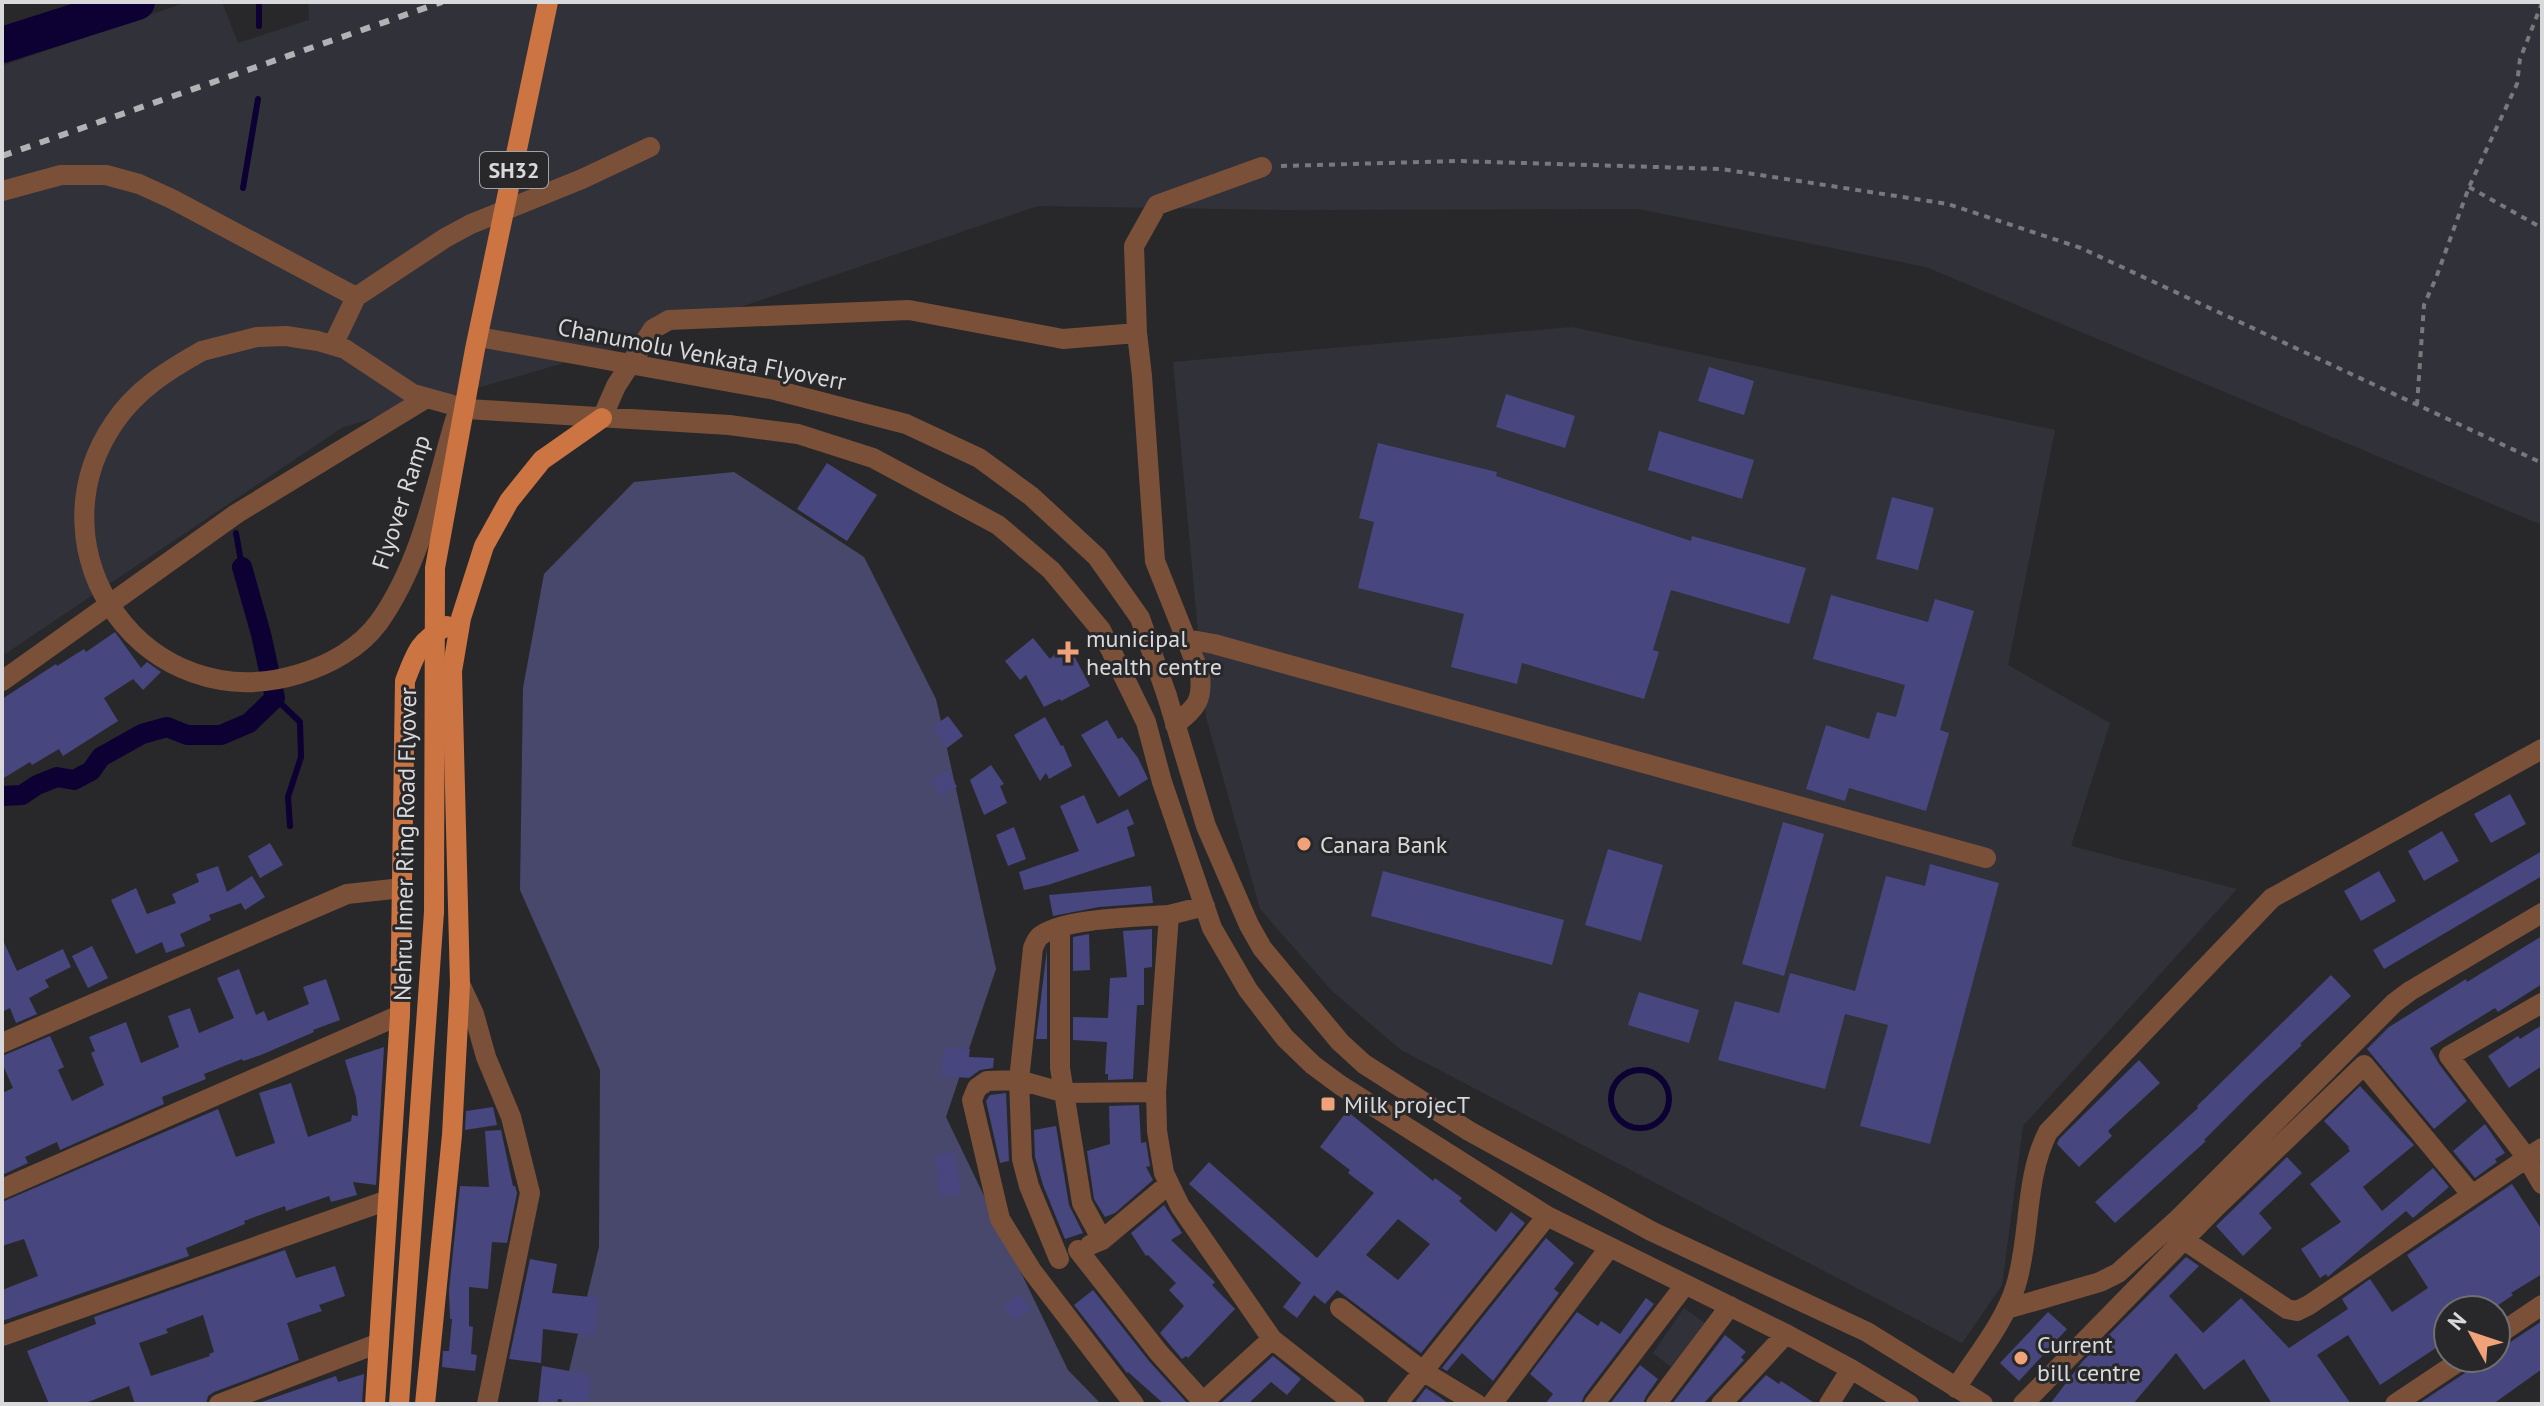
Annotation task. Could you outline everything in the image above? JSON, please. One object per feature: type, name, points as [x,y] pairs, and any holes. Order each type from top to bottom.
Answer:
[{"type":"main road","name":"SH32","points":[[477,343],[548,2]]},
{"type":"main road","name":"Nehru Inner Ring Road Flyover","points":[[399,1404],[434,912],[435,568],[477,343]]},
{"type":"main road","points":[[425,1404],[452,1135],[460,984],[452,671],[461,618],[484,546],[509,501],[542,460],[602,418]]},
{"type":"main road","points":[[375,1404],[400,1015],[405,681],[417,649],[434,633],[461,618]]},
{"type":"street","points":[[333,345],[356,297],[471,224],[582,179],[650,147]]},
{"type":"street","points":[[1175,725],[1194,709],[1202,693],[1200,674],[1155,561],[1137,333],[1134,246],[1157,205],[1262,167]]},
{"type":"street","points":[[2,191],[61,175],[106,175],[139,184],[356,297]]},
{"type":"street","points":[[602,418],[616,386],[653,329],[669,320],[909,310],[1063,339],[1137,333]]},
{"type":"street","name":"Flyover Ramp","points":[[477,343],[407,577],[377,625],[350,650],[320,668],[289,678],[256,683],[204,677],[167,660],[131,634],[103,595],[86,537],[88,483],[98,453],[113,424],[133,399],[157,379],[202,351],[257,337],[286,336],[345,349],[413,394],[425,399],[467,409],[729,425],[798,434],[873,458],[998,525],[1051,570],[1101,630],[1146,722],[1162,782],[1212,928],[1248,990],[1285,1038],[1313,1065],[1547,1216],[1786,1334],[1909,1404]]},
{"type":"street","name":"Chanumolu Venkata Flyoverr","points":[[477,343],[775,390],[906,424],[979,458],[1031,496],[1097,557],[1140,618],[1206,826],[1230,885],[1262,948],[1340,1042],[1364,1064],[1469,1131],[1625,1217],[1867,1332],[1983,1404]]},
{"type":"street","points":[[2,681],[236,514],[425,399]]},
{"type":"street","points":[[1186,639],[1214,644],[1986,858]]},
{"type":"street","points":[[1956,1388],[2007,1309],[2022,1263],[2039,1149],[2048,1132],[2272,898],[2542,749]]},
{"type":"street","points":[[2,1043],[347,894],[402,888]]},
{"type":"street","points":[[1059,1259],[1029,1186],[1022,1159],[1019,1080],[1033,948],[1038,938],[1060,928],[1108,918],[1169,915],[1205,906]]},
{"type":"street","points":[[2007,1309],[2100,1282],[2118,1273],[2177,1220],[2394,1003],[2542,913]]},
{"type":"street","points":[[1169,915],[1156,1092],[1157,1131],[1164,1173],[1180,1206],[1272,1339],[1355,1404]]},
{"type":"street","points":[[1060,928],[1060,1068],[1082,1203],[1102,1240]]},
{"type":"street","points":[[460,984],[511,1117],[530,1193],[487,1404]]},
{"type":"street","points":[[2542,1003],[2449,1056],[2534,1153],[2542,1184]]},
{"type":"street","points":[[2,1189],[400,1015]]},
{"type":"street","points":[[2023,1404],[2184,1240],[2364,1065],[2472,1195]]},
{"type":"street","points":[[1134,1404],[1032,1271],[1000,1219],[972,1100],[977,1088],[987,1081],[1019,1080],[1065,1093],[1156,1092]]},
{"type":"street","points":[[2184,1240],[2287,1309],[2297,1311],[2534,1153]]},
{"type":"street","points":[[1032,1271],[1102,1240],[1169,1184]]},
{"type":"street","points":[[2,1336],[388,1200]]},
{"type":"street","points":[[1397,1404],[1547,1216]]},
{"type":"street","points":[[1492,1404],[1609,1248]]},
{"type":"street","points":[[1078,1250],[1159,1353],[1204,1403],[1272,1339]]},
{"type":"street","points":[[1594,1404],[1685,1285]]},
{"type":"street","points":[[2512,1325],[2542,1305]]},
{"type":"street","points":[[1656,1404],[1730,1306]]},
{"type":"street","points":[[1340,1308],[1424,1372],[1477,1404]]},
{"type":"street","points":[[1721,1404],[1786,1334]]},
{"type":"street","points":[[219,1404],[379,1343]]},
{"type":"street","points":[[1829,1404],[1851,1369]]},
{"type":"street","points":[[2395,1404],[2440,1374]]},
{"type":"path","points":[[2417,406],[2424,305],[2469,187],[2517,84],[2520,59],[2542,3]]},
{"type":"path","points":[[1262,167],[1457,161],[1721,169],[1948,204],[2081,248],[2542,463]]},
{"type":"path","points":[[2469,187],[2542,228]]},
{"type":"shaded area","points":[[187,2],[222,2],[238,43],[309,20],[308,2],[2542,2],[2542,525],[1926,267],[1639,209],[1283,210],[1038,206],[643,340],[343,427],[2,656],[2,66]]},
{"type":"shaded area","points":[[1572,327],[2055,430],[2008,665],[2110,723],[2071,846],[2237,889],[2023,1126],[2002,1285],[1962,1343],[1401,1050],[1332,991],[1260,909],[1206,717],[1173,362]]},
{"type":"shaded area","points":[[734,472],[864,557],[936,699],[996,969],[946,1117],[1068,1370],[1101,1404],[561,1404],[599,1247],[600,1070],[520,890],[523,688],[544,574],[634,482]]},
{"type":"shaded area","points":[[1684,1308],[1705,1323],[1671,1367],[1653,1353]]},
{"type":"building","points":[[1709,367],[1754,381],[1744,415],[1698,401]]},
{"type":"building","points":[[1506,394],[1575,416],[1565,448],[1496,427]]},
{"type":"building","points":[[1659,431],[1754,460],[1742,499],[1648,470]]},
{"type":"building","points":[[1378,443],[1497,472],[1496,476],[1691,541],[1692,536],[1806,568],[1789,624],[1671,590],[1653,650],[1659,652],[1644,699],[1522,663],[1517,684],[1451,667],[1464,614],[1358,588],[1374,522],[1359,518]]},
{"type":"building","points":[[827,463],[877,495],[847,541],[797,509]]},
{"type":"building","points":[[1892,497],[1934,508],[1918,570],[1876,559]]},
{"type":"building","points":[[1831,595],[1928,622],[1935,599],[1974,611],[1940,730],[1949,733],[1926,811],[1849,788],[1845,801],[1806,789],[1826,725],[1869,739],[1877,712],[1896,717],[1905,685],[1813,659]]},
{"type":"building","points":[[115,632],[141,668],[147,662],[161,672],[143,690],[133,679],[104,698],[118,721],[63,756],[59,749],[2,779],[2,699],[56,664],[84,649],[86,652]]},
{"type":"building","points":[[1033,638],[1050,659],[1067,642],[1090,686],[1044,707],[1026,675],[1020,680],[1005,661]]},
{"type":"building","points":[[948,716],[963,736],[947,748],[932,727]]},
{"type":"building","points":[[1045,717],[1072,766],[1049,779],[1046,773],[1040,781],[1014,735]]},
{"type":"building","points":[[1107,720],[1118,739],[1122,737],[1138,758],[1148,779],[1119,797],[1081,735]]},
{"type":"building","points":[[991,765],[1004,784],[1000,786],[1007,803],[984,815],[970,780]]},
{"type":"building","points":[[948,770],[957,787],[940,796],[931,779]]},
{"type":"building","points":[[2510,794],[2526,824],[2491,843],[2474,814]]},
{"type":"building","points":[[1084,795],[1097,824],[1128,809],[1134,824],[1127,827],[1135,856],[1024,890],[1019,872],[1079,851],[1060,806]]},
{"type":"building","points":[[1783,822],[1824,834],[1784,976],[1742,964]]},
{"type":"building","points":[[1014,827],[1026,859],[1008,866],[996,835]]},
{"type":"building","points":[[2442,831],[2459,861],[2424,881],[2408,851]]},
{"type":"building","points":[[270,843],[283,865],[260,878],[248,856]]},
{"type":"building","points":[[1608,849],[1663,865],[1641,941],[1585,925]]},
{"type":"building","points":[[2542,851],[2542,876],[2384,969],[2373,950]]},
{"type":"building","points":[[1930,864],[1999,883],[1930,1144],[1860,1126],[1888,1025],[1845,1014],[1825,1089],[1718,1060],[1735,1001],[1779,1013],[1790,973],[1855,991],[1886,876],[1925,886]]},
{"type":"building","points":[[218,866],[227,892],[252,876],[265,897],[245,910],[241,903],[209,915],[211,920],[180,934],[185,946],[166,953],[162,942],[136,954],[111,900],[136,888],[147,914],[176,903],[172,894],[199,882],[196,874]]},
{"type":"building","points":[[1383,871],[1564,920],[1552,965],[1371,916]]},
{"type":"building","points":[[2379,871],[2396,901],[2361,921],[2344,891]]},
{"type":"building","points":[[1151,886],[1153,903],[1099,907],[1053,916],[1049,895]]},
{"type":"building","points":[[1152,929],[1152,967],[1144,968],[1144,1005],[1137,1005],[1133,1079],[1108,1080],[1108,1074],[1105,1074],[1107,1042],[1073,1040],[1073,1017],[1108,1018],[1110,978],[1127,977],[1123,931]]},
{"type":"building","points":[[1089,934],[1090,970],[1073,971],[1073,937]]},
{"type":"building","points":[[2542,936],[2542,984],[2498,1012],[2495,1008],[2430,1048],[2467,1101],[2434,1129],[2367,1049],[2389,1027]]},
{"type":"building","points":[[2,938],[17,971],[63,949],[71,967],[45,980],[49,987],[29,998],[37,1014],[16,1023],[10,1008],[2,1012]]},
{"type":"building","points":[[92,946],[108,978],[88,988],[72,956]]},
{"type":"building","points":[[1047,949],[1047,1039],[1036,1039]]},
{"type":"building","points":[[239,969],[256,1015],[264,1011],[268,1021],[309,1004],[303,987],[326,979],[340,1020],[261,1055],[204,1074],[206,1079],[162,1097],[164,1104],[60,1150],[57,1142],[25,1157],[28,1163],[2,1175],[2,1093],[13,1088],[2,1056],[50,1036],[64,1067],[58,1070],[72,1101],[104,1085],[91,1053],[95,1051],[89,1037],[126,1022],[141,1063],[179,1047],[168,1016],[190,1008],[199,1033],[234,1018],[217,978]]},
{"type":"building","points":[[2331,975],[2351,996],[2206,1141],[2115,1223],[2095,1202],[2198,1108]]},
{"type":"building","points":[[1639,992],[1699,1010],[1689,1043],[1628,1025]]},
{"type":"building","points":[[2542,1025],[2542,1066],[2509,1088],[2488,1056],[2518,1036],[2520,1039]]},
{"type":"building","points":[[384,1047],[376,1185],[353,1182],[357,1195],[331,1202],[329,1196],[286,1211],[285,1206],[186,1248],[189,1256],[2,1321],[2,1290],[38,1276],[24,1239],[2,1246],[2,1202],[218,1109],[236,1157],[275,1143],[259,1093],[291,1083],[308,1137],[351,1121],[352,1115],[358,1116],[345,1060]]},
{"type":"building","points":[[944,1047],[970,1049],[969,1057],[994,1058],[993,1068],[980,1070],[969,1078],[941,1076]]},
{"type":"building","points":[[2139,1060],[2160,1083],[2108,1131],[2112,1136],[2079,1167],[2057,1144],[2059,1139]]},
{"type":"building","points":[[2360,1086],[2414,1145],[2363,1187],[2382,1211],[2433,1168],[2449,1187],[2413,1218],[2406,1211],[2328,1277],[2326,1274],[2320,1278],[2301,1249],[2341,1222],[2310,1184],[2350,1151],[2324,1121]]},
{"type":"building","points":[[1006,1093],[1009,1161],[1000,1163],[986,1101],[990,1095]]},
{"type":"building","points":[[1139,1105],[1141,1143],[1146,1142],[1150,1166],[1146,1167],[1153,1180],[1115,1213],[1105,1217],[1094,1199],[1087,1151],[1110,1144],[1109,1106]]},
{"type":"building","points":[[493,1107],[497,1125],[465,1130],[466,1111]]},
{"type":"building","points":[[1347,1111],[1433,1181],[1435,1178],[1462,1198],[1459,1201],[1496,1232],[1511,1212],[1525,1223],[1421,1353],[1337,1290],[1325,1304],[1314,1295],[1297,1318],[1283,1307],[1301,1283],[1189,1184],[1209,1162],[1317,1258],[1374,1193],[1320,1147]],"holes":[[[1398,1219],[1430,1244],[1398,1280],[1366,1255]]]},
{"type":"building","points":[[2485,1124],[2505,1153],[2475,1178],[2453,1151]]},
{"type":"building","points":[[1056,1126],[1069,1205],[1083,1233],[1065,1239],[1035,1157],[1034,1130]]},
{"type":"building","points":[[501,1130],[517,1193],[507,1243],[492,1242],[488,1289],[469,1287],[469,1326],[473,1327],[471,1354],[477,1355],[475,1371],[442,1367],[443,1351],[449,1351],[452,1319],[449,1290],[460,1186],[489,1187],[485,1131]]},
{"type":"building","points":[[955,1152],[961,1194],[940,1197],[934,1155]]},
{"type":"building","points":[[2287,1157],[2302,1173],[2259,1213],[2272,1228],[2243,1256],[2216,1226]]},
{"type":"building","points":[[2512,1184],[2542,1230],[2542,1274],[2512,1294],[2432,1294],[2432,1351],[2380,1385],[2348,1335],[2317,1355],[2351,1404],[2272,1404],[2244,1359],[2204,1390],[2176,1353],[2133,1404],[2050,1404],[2082,1362],[2186,1257],[2199,1266],[2169,1296],[2203,1333],[2241,1298],[2289,1348],[2348,1309],[2342,1299],[2370,1279],[2392,1312],[2428,1288],[2407,1255]]},
{"type":"building","points":[[1164,1205],[1182,1233],[1171,1240],[1215,1282],[1212,1285],[1235,1309],[1188,1358],[1182,1359],[1160,1333],[1184,1306],[1169,1290],[1176,1283],[1146,1256],[1131,1233]]},
{"type":"building","points":[[1546,1238],[1574,1263],[1554,1289],[1559,1293],[1493,1381],[1462,1353],[1447,1371],[1442,1368]]},
{"type":"building","points":[[285,1250],[296,1278],[335,1266],[345,1296],[319,1305],[322,1311],[287,1323],[299,1360],[214,1392],[208,1396],[206,1404],[135,1404],[129,1386],[83,1404],[49,1404],[27,1351],[96,1324],[94,1317]],"holes":[[[203,1315],[214,1352],[151,1376],[139,1343],[168,1333],[166,1329]]]},
{"type":"building","points":[[530,1259],[557,1264],[552,1293],[600,1298],[594,1336],[543,1329],[541,1363],[509,1359]]},
{"type":"building","points":[[1093,1290],[1149,1361],[1188,1404],[1164,1404],[1127,1373],[1074,1305]]},
{"type":"building","points":[[1020,1294],[1030,1310],[1013,1320],[1003,1305]]},
{"type":"building","points":[[1646,1298],[1654,1304],[1581,1404],[1545,1404],[1553,1394],[1530,1374],[1577,1312],[1598,1326],[1601,1321],[1620,1334]]},
{"type":"building","points":[[2048,1312],[2067,1329],[2019,1381],[2000,1363]]},
{"type":"building","points":[[2542,1321],[2542,1369],[2493,1404],[2418,1404],[2463,1374],[2512,1374],[2512,1341]]},
{"type":"building","points":[[1725,1335],[1746,1352],[1741,1357],[1744,1360],[1703,1404],[1672,1404]]},
{"type":"building","points":[[1273,1356],[1301,1379],[1287,1395],[1271,1382],[1248,1404],[1220,1404]]},
{"type":"building","points":[[1640,1365],[1658,1379],[1643,1404],[1610,1404]]},
{"type":"building","points":[[542,1366],[591,1375],[588,1402],[558,1399],[557,1404],[538,1404]]},
{"type":"building","points":[[364,1374],[362,1404],[256,1404],[336,1376],[338,1382]]},
{"type":"building","points":[[1766,1375],[1779,1384],[1781,1381],[1816,1404],[1739,1404]]},
{"type":"building","points":[[1426,1388],[1441,1398],[1449,1404],[1414,1404]]},
{"type":"waterway","points":[[2,45],[137,2]]},
{"type":"waterway","points":[[259,2],[259,26]]},
{"type":"waterway","points":[[243,188],[258,99]]},
{"type":"waterway","points":[[236,533],[242,567]]},
{"type":"waterway","points":[[2,796],[22,795],[57,777],[74,780],[91,771],[101,757],[142,734],[167,727],[187,735],[221,735],[249,723],[275,698],[242,567]]},
{"type":"waterway","points":[[275,698],[300,722],[301,757],[288,797],[290,826]]},
{"type":"waterway","points":[[1640,1070],[1661,1078],[1669,1099],[1661,1120],[1640,1128],[1619,1120],[1611,1099],[1619,1078],[1640,1070]]},
{"type":"railway","points":[[2,156],[442,2]]},
{"type":"place","name":"municipal health centre","points":[[1068,652]]},
{"type":"place","name":"Canara Bank","points":[[1304,844]]},
{"type":"place","name":"Milk projecT","points":[[1328,1104]]},
{"type":"place","name":"Current bill centre","points":[[2021,1358]]}]
